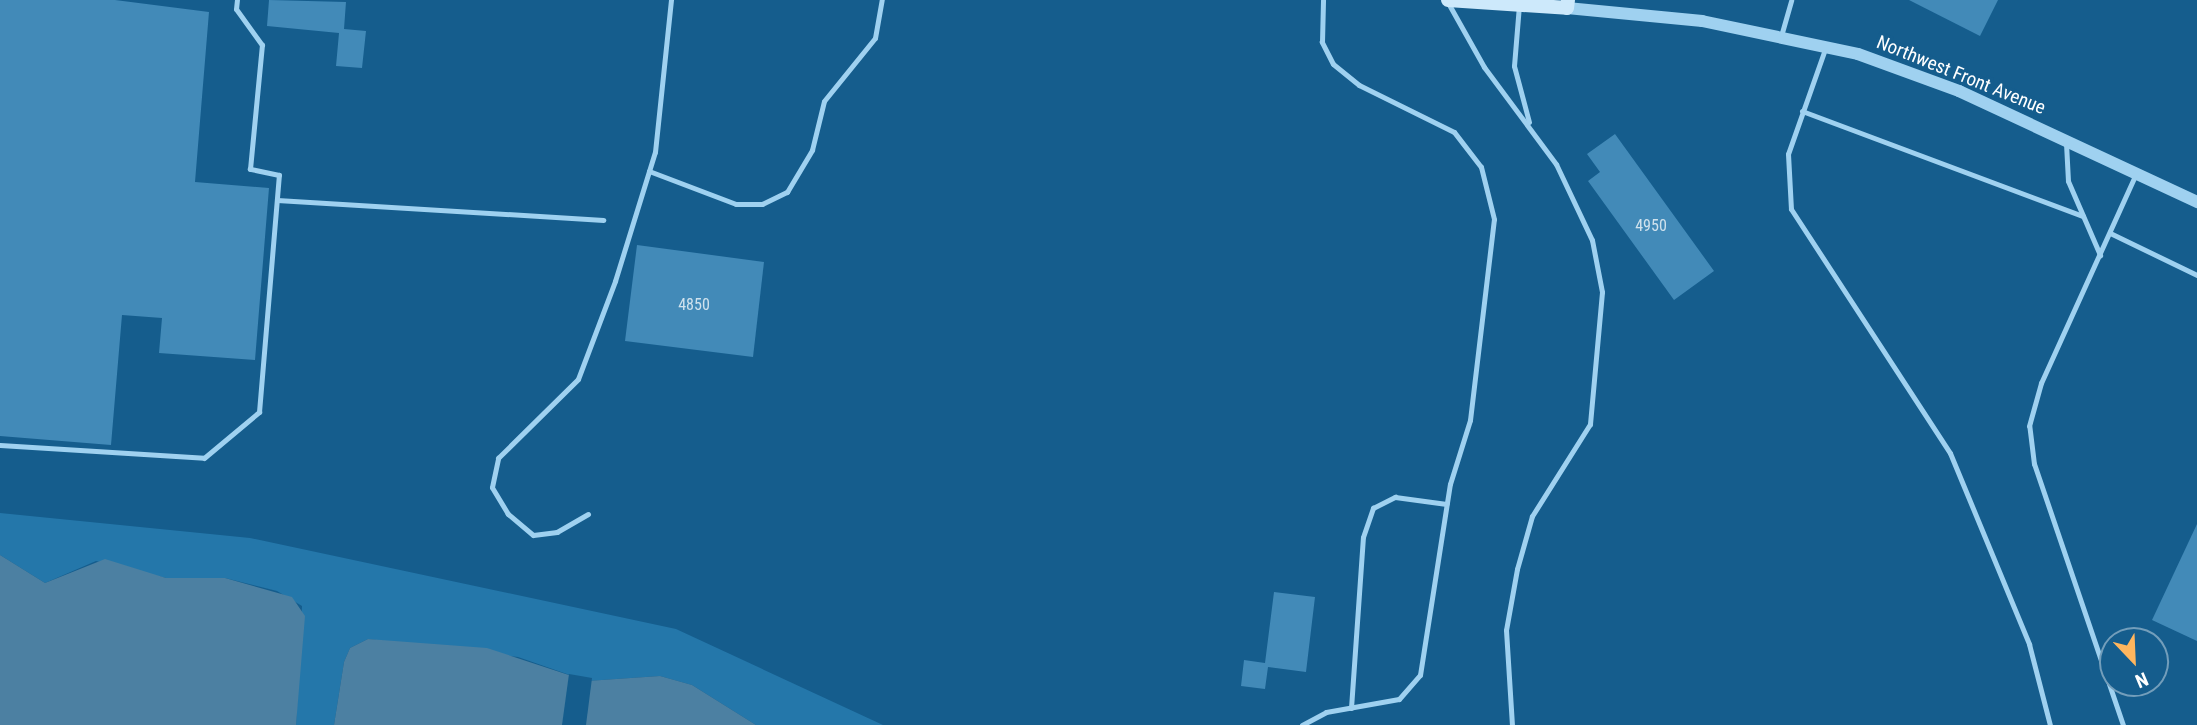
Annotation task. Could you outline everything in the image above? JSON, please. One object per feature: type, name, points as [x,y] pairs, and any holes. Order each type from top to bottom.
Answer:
[{"type":"main road","name":"Northwest Front Avenue","points":[[1447,0],[1519,5],[1567,4]]},
{"type":"street","name":"Northwest Front Avenue","points":[[1567,4],[1659,15],[1781,36],[1827,46],[1923,76],[2197,202]]},
{"type":"lane","points":[[0,445],[204,458],[259,412],[279,174],[250,169],[262,45],[236,9],[236,0]]},
{"type":"lane","points":[[588,514],[557,531],[533,534],[508,514],[492,487],[498,458],[578,379],[649,171],[671,0]]},
{"type":"lane","points":[[649,171],[736,204],[762,204],[787,192],[811,150],[824,101],[875,38],[882,0]]},
{"type":"lane","points":[[1302,725],[1350,708],[1399,699],[1420,675],[1447,504],[1470,420],[1492,200],[1481,167],[1454,132],[1359,85],[1333,64],[1322,42],[1323,0]]},
{"type":"lane","points":[[1447,0],[1484,67],[1556,164],[1592,240],[1602,292],[1601,347],[1590,424],[1532,516],[1517,569],[1506,630],[1512,725]]},
{"type":"lane","points":[[1781,36],[1791,0]]},
{"type":"lane","points":[[1519,5],[1514,66],[1533,131]]},
{"type":"lane","points":[[1827,46],[1788,155],[1791,209],[1950,453],[2029,644],[2050,725]]},
{"type":"lane","points":[[1802,111],[2082,216]]},
{"type":"lane","points":[[2067,140],[2065,170],[2100,255]]},
{"type":"lane","points":[[2123,725],[2030,446],[2033,404],[2136,173]]},
{"type":"lane","points":[[277,200],[603,220]]},
{"type":"lane","points":[[2109,233],[2197,275]]},
{"type":"lane","points":[[1350,708],[1366,522],[1373,508],[1395,497],[1447,504]]},
{"type":"shaded area","points":[[0,513],[250,538],[676,629],[883,725],[756,725],[692,685],[660,676],[587,681],[518,657],[368,639],[350,648],[344,662],[334,725],[296,725],[302,606],[277,591],[225,578],[166,578],[96,561],[45,583],[0,555]]},
{"type":"shaded area","points":[[0,555],[45,583],[105,559],[166,578],[225,578],[292,597],[305,616],[296,725],[0,725]]},
{"type":"shaded area","points":[[368,639],[487,648],[587,681],[660,676],[692,685],[756,725],[334,725],[344,662],[350,648]]},
{"type":"pier","points":[[569,674],[592,678],[586,725],[562,725]]},
{"type":"building","points":[[0,0],[115,0],[209,12],[195,182],[269,188],[255,360],[159,353],[162,318],[122,315],[111,445],[0,436]]},
{"type":"building","points":[[269,0],[346,2],[344,29],[366,31],[362,68],[336,66],[339,33],[267,26]]},
{"type":"building","points":[[1909,0],[1998,0],[1980,36]]},
{"type":"building","points":[[1615,134],[1714,271],[1674,300],[1588,181],[1600,172],[1587,154]]},
{"type":"building","points":[[637,245],[764,262],[753,357],[625,341]]},
{"type":"building","points":[[2197,524],[2197,641],[2152,620]]},
{"type":"building","points":[[1274,592],[1315,597],[1306,672],[1268,667],[1265,689],[1241,686],[1244,660],[1265,663]]}]
